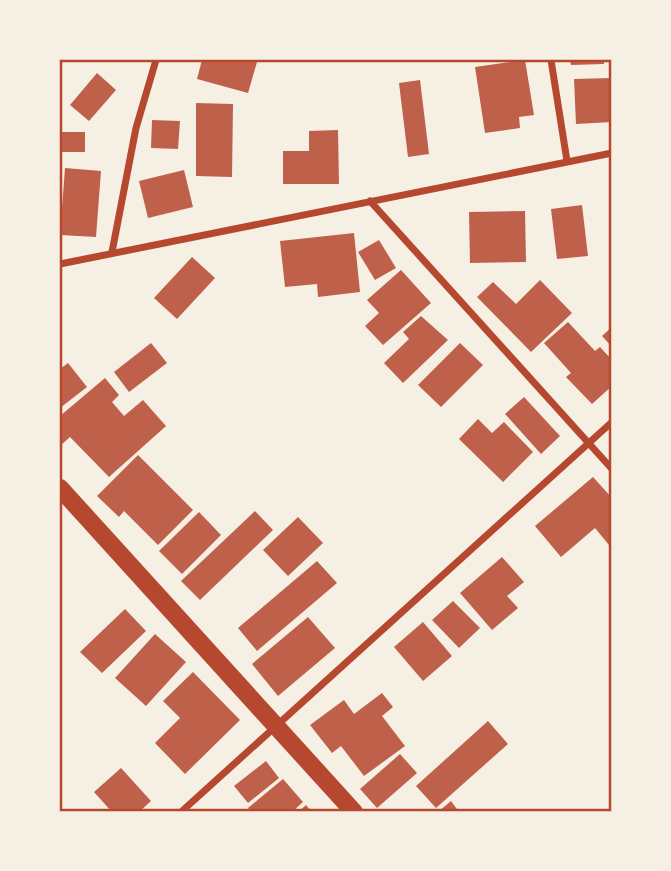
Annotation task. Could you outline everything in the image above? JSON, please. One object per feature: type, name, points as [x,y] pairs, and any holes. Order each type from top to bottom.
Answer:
[{"type":"main road","points":[[60,488],[354,811]]},
{"type":"street","points":[[112,252],[136,128],[156,60]]},
{"type":"street","points":[[551,60],[567,161]]},
{"type":"street","points":[[60,264],[611,153]]},
{"type":"street","points":[[370,201],[611,469]]},
{"type":"street","points":[[181,811],[611,422]]},
{"type":"building","points":[[202,60],[257,62],[248,93],[197,79]]},
{"type":"building","points":[[525,60],[534,115],[519,117],[520,128],[485,133],[475,67]]},
{"type":"building","points":[[570,60],[604,60],[604,64],[571,65]]},
{"type":"building","points":[[97,73],[116,90],[89,121],[70,105]]},
{"type":"building","points":[[612,78],[612,122],[576,124],[574,79]]},
{"type":"building","points":[[420,80],[429,154],[408,157],[399,83]]},
{"type":"building","points":[[196,103],[233,104],[232,177],[196,176]]},
{"type":"building","points":[[152,120],[180,121],[178,149],[151,148]]},
{"type":"building","points":[[338,130],[339,184],[283,184],[283,151],[309,151],[309,131]]},
{"type":"building","points":[[61,132],[85,132],[85,152],[61,152]]},
{"type":"building","points":[[65,168],[101,171],[96,237],[60,235]]},
{"type":"building","points":[[184,170],[193,207],[148,218],[139,181]]},
{"type":"building","points":[[582,205],[588,256],[557,259],[551,209]]},
{"type":"building","points":[[525,211],[526,262],[470,263],[469,212]]},
{"type":"building","points":[[354,233],[360,292],[318,297],[317,284],[285,287],[280,241]]},
{"type":"building","points":[[379,240],[396,268],[375,280],[358,252]]},
{"type":"building","points":[[192,257],[215,278],[177,319],[154,298]]},
{"type":"building","points":[[401,270],[431,303],[383,345],[365,326],[379,313],[367,300]]},
{"type":"building","points":[[540,280],[572,313],[531,352],[477,297],[493,282],[516,304]]},
{"type":"building","points":[[421,316],[448,340],[403,383],[384,363],[409,339],[403,332]]},
{"type":"building","points":[[568,322],[595,351],[600,347],[612,360],[612,386],[592,404],[566,377],[571,373],[544,343]]},
{"type":"building","points":[[612,327],[612,347],[602,336]]},
{"type":"building","points":[[151,343],[167,363],[129,392],[114,372]]},
{"type":"building","points":[[460,343],[483,365],[441,407],[418,385]]},
{"type":"building","points":[[68,363],[87,387],[60,408],[60,369]]},
{"type":"building","points":[[105,378],[119,395],[112,402],[124,416],[143,400],[166,426],[109,477],[70,437],[60,446],[60,416]]},
{"type":"building","points":[[524,397],[560,436],[541,454],[505,414]]},
{"type":"building","points":[[478,419],[492,433],[504,422],[533,452],[503,482],[459,439]]},
{"type":"building","points":[[138,455],[193,510],[158,545],[124,511],[119,517],[97,496]]},
{"type":"building","points":[[593,477],[612,498],[612,543],[609,545],[595,528],[561,557],[535,526]]},
{"type":"building","points":[[255,511],[273,530],[200,600],[181,581]]},
{"type":"building","points":[[199,512],[221,535],[182,574],[159,551]]},
{"type":"building","points":[[298,517],[323,543],[288,576],[263,550]]},
{"type":"building","points":[[502,557],[524,582],[507,596],[518,608],[492,630],[460,593]]},
{"type":"building","points":[[317,561],[337,583],[257,651],[238,628]]},
{"type":"building","points":[[453,601],[480,628],[459,648],[432,620]]},
{"type":"building","points":[[125,609],[146,631],[102,673],[80,652]]},
{"type":"building","points":[[308,617],[335,648],[278,696],[252,664]]},
{"type":"building","points":[[423,622],[452,656],[423,681],[394,647]]},
{"type":"building","points":[[155,634],[186,662],[146,706],[115,678]]},
{"type":"building","points":[[193,672],[240,720],[185,774],[155,743],[180,718],[163,701]]},
{"type":"building","points":[[382,693],[393,707],[382,716],[405,746],[364,776],[341,746],[332,753],[310,725],[344,700],[354,714]]},
{"type":"building","points":[[488,721],[508,744],[436,808],[416,786]]},
{"type":"building","points":[[400,754],[417,773],[377,808],[360,789]]},
{"type":"building","points":[[266,761],[279,778],[248,803],[234,786]]},
{"type":"building","points":[[121,768],[151,801],[139,812],[112,812],[94,792]]},
{"type":"building","points":[[283,779],[303,802],[292,812],[251,812],[248,808]]},
{"type":"building","points":[[451,801],[459,812],[438,812]]},
{"type":"building","points":[[306,805],[312,812],[298,812]]}]
